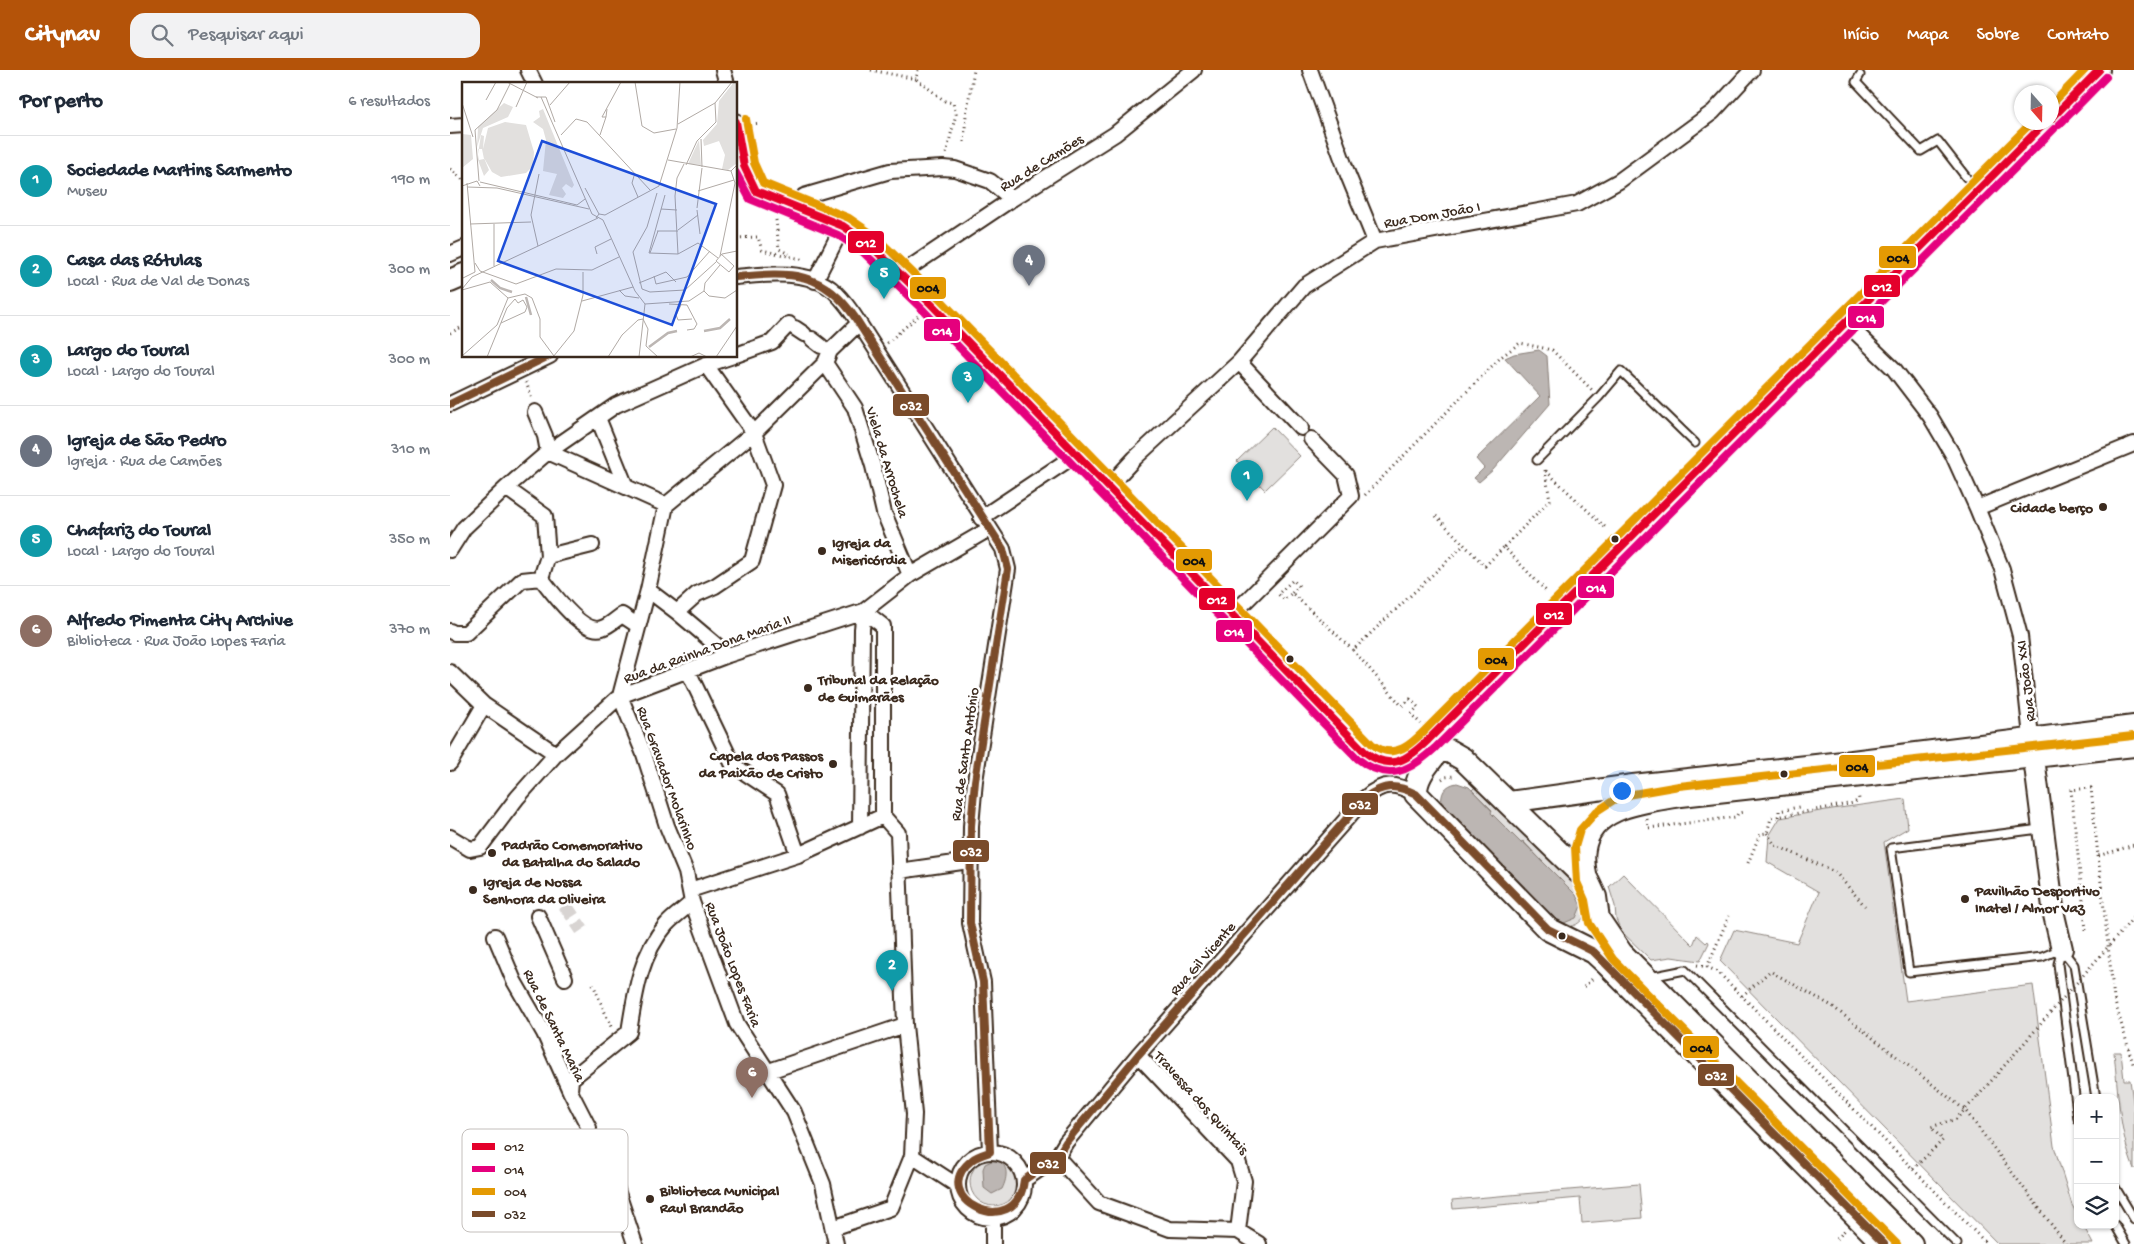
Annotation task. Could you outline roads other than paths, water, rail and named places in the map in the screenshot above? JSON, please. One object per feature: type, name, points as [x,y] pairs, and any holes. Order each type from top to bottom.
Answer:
[{"type":"main road","points":[[740,167],[756,191],[843,226],[869,244],[1077,454],[1365,752],[1379,762],[1401,760],[1413,753],[1438,751],[1449,751],[1463,759],[1587,880],[1595,897],[1598,918],[1621,953],[1912,1244]]},
{"type":"main road","points":[[450,281],[462,276]]},
{"type":"main road","points":[[1438,751],[1420,774],[1416,794],[1548,929],[1558,936],[1568,938],[1594,952],[1608,965],[1884,1244]]},
{"type":"main road","points":[[1568,938],[1592,928],[1598,918]]},
{"type":"street","points":[[528,70],[534,82]]},
{"type":"street","name":"Rua de Camões","points":[[900,274],[1012,199],[1115,134],[1194,70]]},
{"type":"street","points":[[1310,70],[1348,175],[1375,241]]},
{"type":"street","name":"Rua Dom João I","points":[[1108,487],[1135,458],[1239,362],[1304,286],[1375,241],[1578,204],[1619,181],[1714,112],[1752,70]]},
{"type":"street","points":[[2059,111],[2099,70]]},
{"type":"street","points":[[1413,753],[2039,130]]},
{"type":"street","points":[[738,144],[740,167]]},
{"type":"street","points":[[799,207],[804,196],[890,170],[943,168],[955,169],[990,181],[1012,199]]},
{"type":"street","points":[[815,281],[843,226]]},
{"type":"street","points":[[450,254],[462,249]]},
{"type":"street","name":"Rua de Santo António","points":[[738,277],[776,273],[815,281],[833,290],[859,323],[983,525],[1002,549],[1008,569],[975,781],[970,844],[970,923],[984,982],[990,1152]]},
{"type":"street","name":"Rua João XXI","points":[[1845,322],[1894,369],[1930,416],[1953,455],[2002,569],[2020,636],[2054,915],[2062,949]]},
{"type":"street","points":[[738,355],[772,342],[811,341],[843,336],[859,323]]},
{"type":"street","points":[[620,696],[637,625],[648,590],[666,504],[754,433],[811,341]]},
{"type":"street","name":"Viela da Arrochela","points":[[811,341],[855,408],[873,466],[884,512],[910,575]]},
{"type":"street","points":[[450,404],[546,358]]},
{"type":"street","points":[[450,550],[464,528],[506,488],[548,452],[616,405],[728,358]]},
{"type":"street","points":[[1232,615],[1351,496],[1346,475],[1239,362]]},
{"type":"street","points":[[677,612],[697,594],[715,586],[752,561],[774,485],[754,433],[706,366]]},
{"type":"street","points":[[535,412],[545,436],[548,452]]},
{"type":"street","points":[[598,418],[626,487]]},
{"type":"street","points":[[1977,508],[2134,444]]},
{"type":"street","points":[[548,452],[666,504]]},
{"type":"street","name":"Rua da Rainha Dona Maria II","points":[[450,837],[470,849],[480,847],[517,798],[556,754],[620,696],[728,655],[864,611],[910,575],[983,525],[1077,454]]},
{"type":"street","points":[[506,488],[545,516],[548,556],[541,578]]},
{"type":"street","points":[[548,556],[592,545]]},
{"type":"street","points":[[541,578],[562,605],[591,629],[602,629],[622,615],[637,625]]},
{"type":"street","points":[[450,631],[466,633],[522,580],[541,578]]},
{"type":"street","points":[[648,590],[728,655]]},
{"type":"street","points":[[832,1228],[891,1208],[912,1156],[914,1114],[905,1025],[898,833],[883,816],[883,626],[864,611]]},
{"type":"street","points":[[860,827],[862,629],[864,611]]},
{"type":"street","points":[[688,671],[733,765],[777,794],[798,855]]},
{"type":"street","points":[[450,672],[484,705],[556,754]]},
{"type":"street","name":"Rua Gravador Molarinho","points":[[620,696],[644,754],[667,826],[686,872]]},
{"type":"street","points":[[450,763],[484,705]]},
{"type":"street","points":[[1438,751],[1449,719]]},
{"type":"street","points":[[1509,802],[1633,785],[1852,761],[2134,726]]},
{"type":"street","points":[[1587,880],[1585,848],[1589,834],[1603,819],[1618,809],[1635,804],[1681,796],[2134,746]]},
{"type":"street","name":"Rua Gil Vicente","points":[[1024,1180],[1057,1157],[1066,1142],[1138,1055],[1365,798],[1381,786],[1392,785],[1403,787],[1416,794]]},
{"type":"street","points":[[570,1085],[629,1032],[635,994],[652,942],[691,896],[798,855],[883,816]]},
{"type":"street","points":[[899,871],[962,862]]},
{"type":"street","name":"Rua João Lopes Faria","points":[[686,872],[691,896],[738,1024],[794,1112],[808,1143],[822,1184],[836,1244]]},
{"type":"street","points":[[538,916],[565,978]]},
{"type":"street","name":"Rua de Santa Maria","points":[[495,936],[514,981],[544,1033],[589,1128]]},
{"type":"street","points":[[768,1071],[905,1025]]},
{"type":"street","name":"Travessa dos Quintais","points":[[1138,1055],[1238,1161],[1244,1181],[1238,1231]]},
{"type":"street","points":[[990,1152],[1002,1154],[1013,1160],[1020,1169],[1024,1180],[1024,1193],[1018,1204],[1009,1213],[993,1218],[983,1217],[970,1210],[962,1200],[958,1186],[960,1173],[968,1162],[978,1155],[990,1152]]},
{"type":"street","points":[[912,1156],[958,1186]]},
{"type":"street","points":[[1057,1157],[1099,1203],[1170,1229],[1238,1231],[1259,1244]]},
{"type":"street","points":[[993,1218],[993,1244]]},
{"type":"street","points":[[628,1223],[635,1244]]},
{"type":"lane","points":[[1860,75],[1856,82],[1921,151],[1938,141],[1966,176]]},
{"type":"lane","points":[[1537,460],[1621,372],[1695,443]]},
{"type":"lane","points":[[2043,828],[1891,848],[1909,972],[2042,958],[2062,949]]},
{"type":"lane","points":[[2062,949],[2074,965],[2095,1094]]},
{"type":"lane","points":[[2062,949],[2058,964],[2075,1094]]},
{"type":"lane","points":[[1646,978],[1685,970],[1957,1244]]},
{"type":"lane","points":[[2119,1194],[2134,1219]]},
{"type":"lane","points":[[2117,1229],[2126,1244]]},
{"type":"tunnel","points":[[565,905],[582,930]]},
{"type":"place","name":"Igreja de São Pedro","points":[[1029,286]]},
{"type":"place","name":"Chafariz do Toural","points":[[884,299]]},
{"type":"place","name":"Largo do Toural","points":[[968,403]]},
{"type":"place","name":"Sociedade Martins Sarmento","points":[[1247,501]]},
{"type":"place","name":"Cidade berço","points":[[2103,507]]},
{"type":"place","name":"Igreja da Misericórdia","points":[[822,551]]},
{"type":"place","name":"Tribunal da Relação de Guimarães","points":[[808,688]]},
{"type":"place","name":"Capela dos Passos da Paixão de Cristo","points":[[833,764]]},
{"type":"place","name":"Padrão Comemorativo da Batalha do Salado","points":[[492,853]]},
{"type":"place","name":"Igreja de Nossa Senhora da Oliveira","points":[[473,890]]},
{"type":"place","name":"Pavilhão Desportivo Inatel / Almor Vaz","points":[[1965,899]]},
{"type":"place","name":"Casa das Rótulas","points":[[892,991]]},
{"type":"place","name":"Alfredo Pimenta City Archive","points":[[752,1098]]},
{"type":"place","name":"Biblioteca Municipal Raul Brandão","points":[[650,1199]]}]
